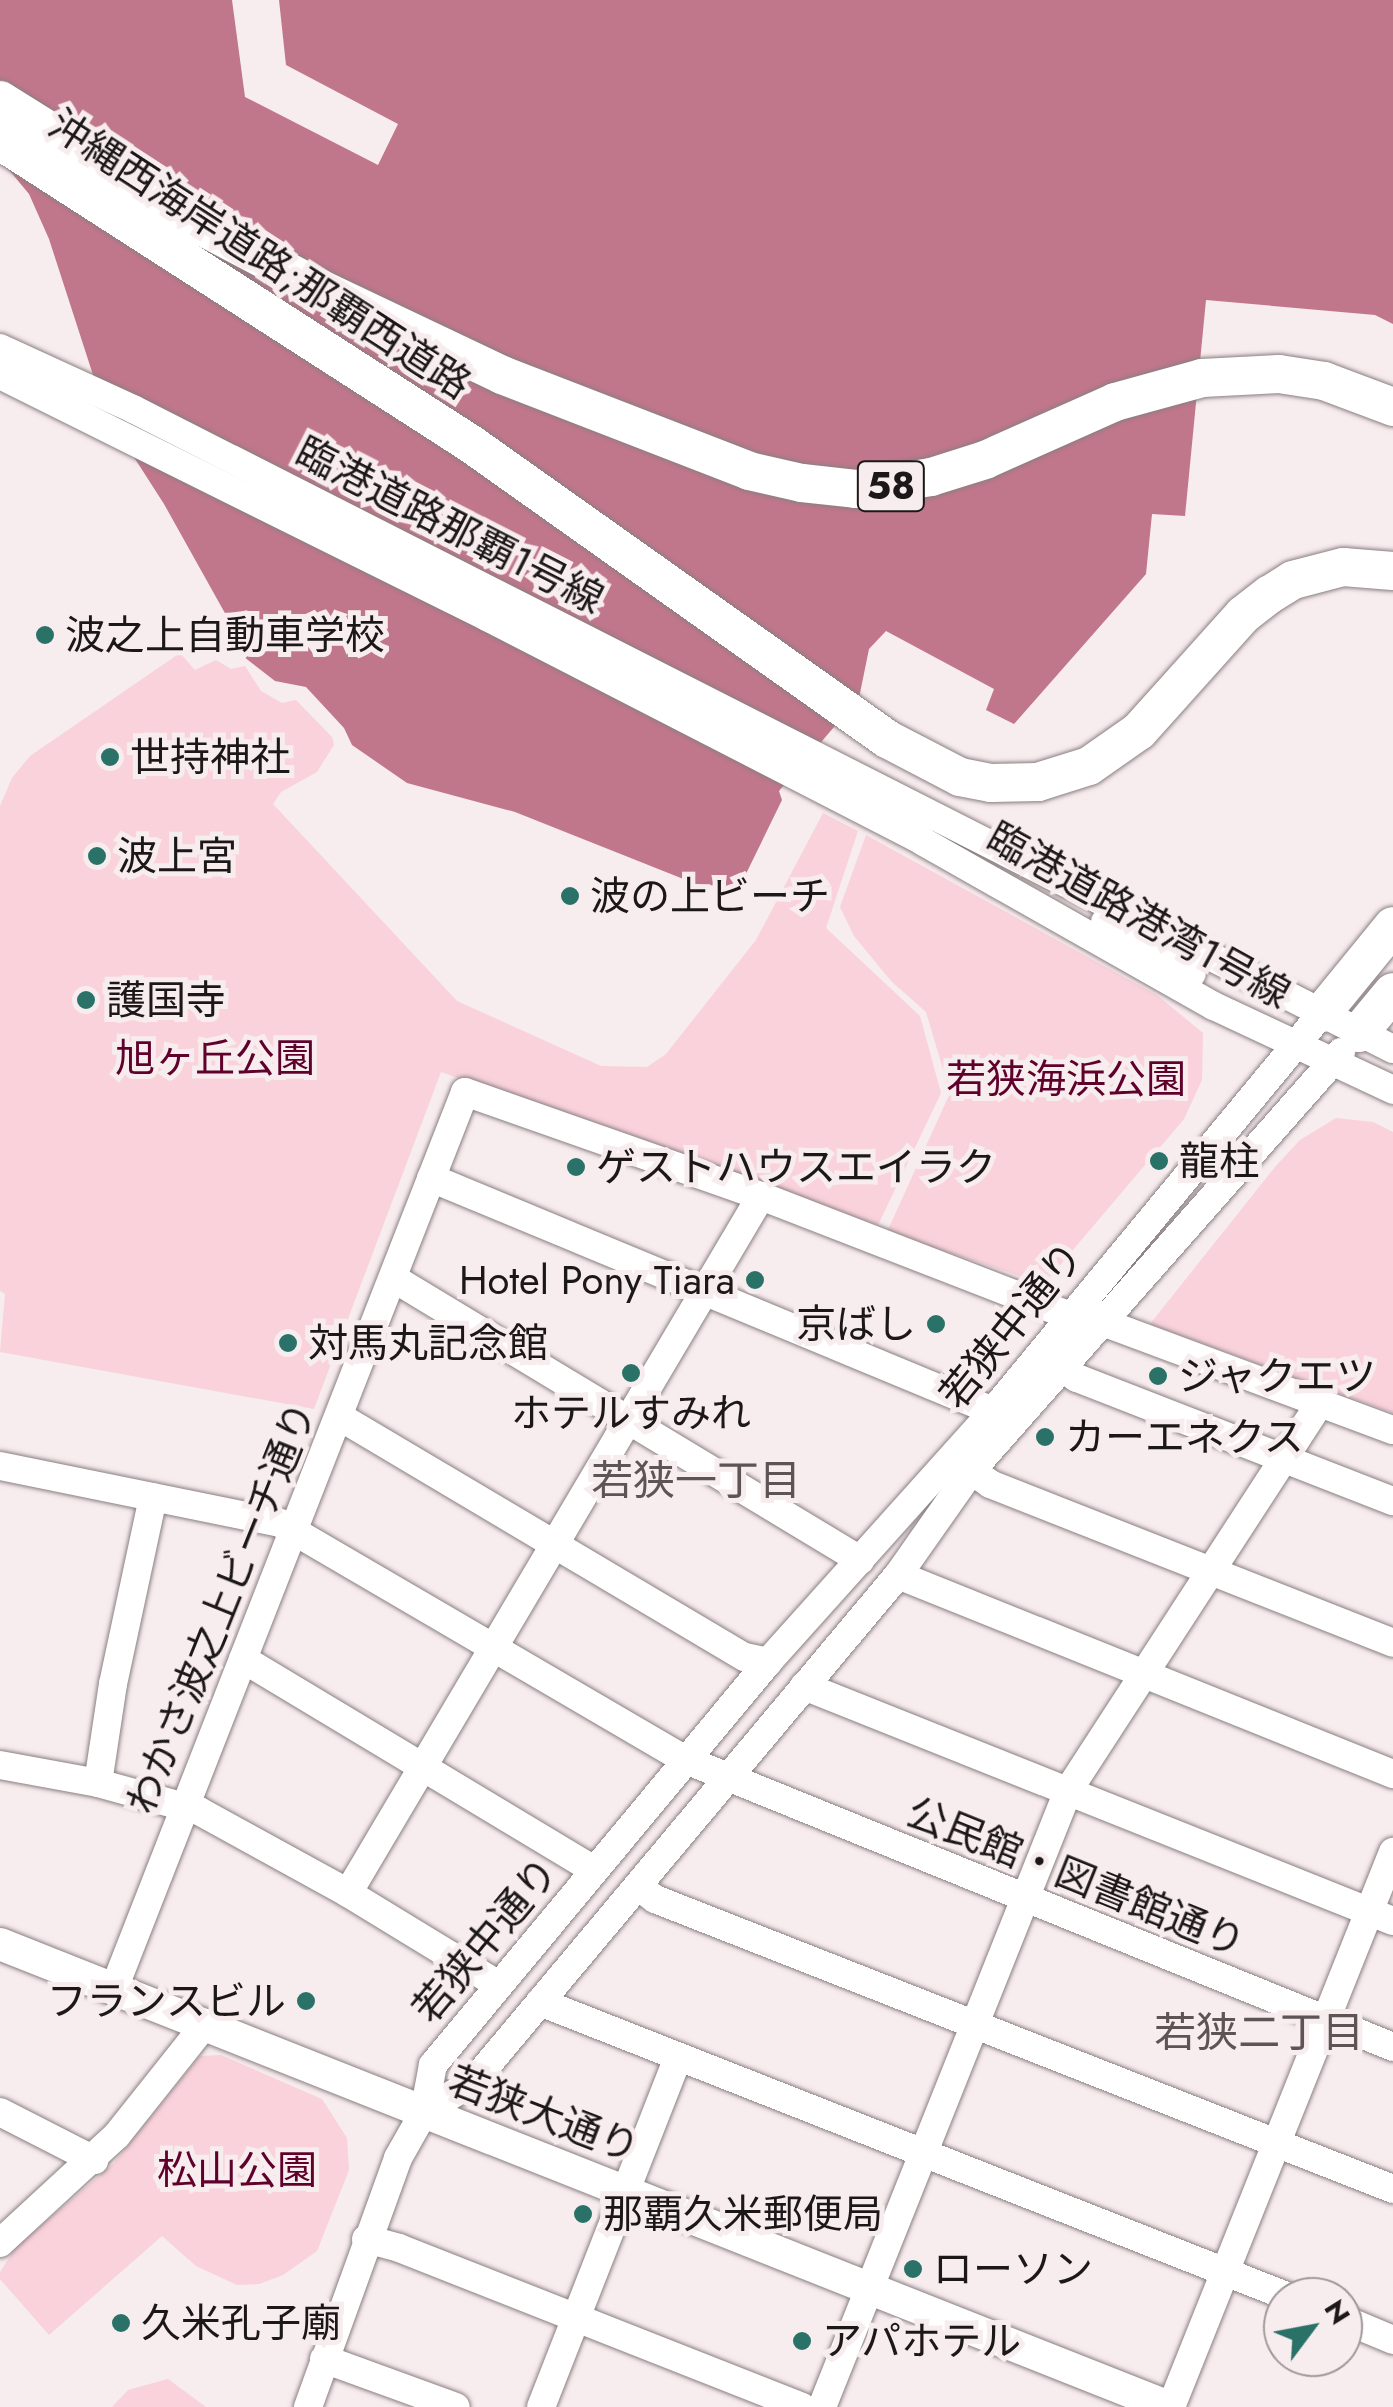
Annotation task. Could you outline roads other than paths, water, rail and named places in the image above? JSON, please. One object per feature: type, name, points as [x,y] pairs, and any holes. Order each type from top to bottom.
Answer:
[{"type":"highway","name":"沖縄西海岸道路;那覇西道路","points":[[0,100],[205,228],[317,288],[502,375],[749,471],[802,484],[856,489],[893,486],[957,470],[1166,385],[1237,374],[1279,374],[1324,381],[1393,407]]},
{"type":"highway","name":"沖縄西海岸道路;那覇西道路","points":[[0,141],[333,350],[887,739],[943,771],[976,780],[1013,783],[1066,776],[1089,766],[1139,731],[1242,615],[1269,595],[1293,580],[1343,567],[1393,571]]},
{"type":"highway","points":[[1307,1030],[1393,926]]},
{"type":"highway","points":[[1359,1032],[1393,992]]},
{"type":"main road","name":"若狭大通り","points":[[0,1944],[115,1986],[1170,2407]]},
{"type":"street","name":"臨港道路那覇1号線","points":[[0,348],[133,409],[856,792]]},
{"type":"street","name":"臨港道路那覇1号線","points":[[0,376],[487,617],[856,792]]},
{"type":"street","name":"臨港道路港湾1号線","points":[[856,792],[1034,868],[1307,1030]]},
{"type":"street","name":"臨港道路港湾1号線","points":[[856,792],[1214,1006],[1307,1030],[1359,1032],[1393,1050]]},
{"type":"street","points":[[1307,1030],[1332,1062],[1393,1090]]},
{"type":"street","name":"若狭中通り","points":[[424,2112],[474,2081],[640,1888],[898,1575],[993,1411],[1307,1030]]},
{"type":"street","name":"若狭中通り","points":[[424,2112],[434,2065],[497,1984],[768,1662],[860,1560],[1105,1323],[1359,1032]]},
{"type":"street","name":"わかさ波之上ビーチ通り","points":[[115,1986],[466,1092],[762,1196]]},
{"type":"street","points":[[430,1178],[993,1411]]},
{"type":"street","points":[[348,1894],[762,1196],[1071,1316]]},
{"type":"street","points":[[393,1278],[860,1560]]},
{"type":"street","points":[[1105,1323],[1393,1430]]},
{"type":"street","points":[[1062,1368],[1077,1378],[1393,1502]]},
{"type":"street","points":[[822,2407],[1068,1791],[1320,1403]]},
{"type":"street","points":[[340,1417],[744,1657],[768,1662]]},
{"type":"street","points":[[962,1464],[990,1484],[1393,1644]]},
{"type":"street","name":"公民館・図書館通り","points":[[0,1466],[280,1522],[686,1760],[1393,2047]]},
{"type":"street","points":[[98,1784],[113,1684],[153,1497]]},
{"type":"street","points":[[898,1575],[1393,1774]]},
{"type":"street","points":[[243,1659],[423,1763],[594,1870]]},
{"type":"street","points":[[804,1686],[1381,1916]]},
{"type":"street","points":[[0,1766],[98,1784],[186,1806],[226,1823],[497,1984]]},
{"type":"street","points":[[1170,2407],[1326,2020],[1381,1916],[1393,1852]]},
{"type":"street","points":[[640,1888],[655,1899],[1393,2188]]},
{"type":"street","points":[[540,2002],[1263,2287]]},
{"type":"street","points":[[0,2243],[94,2160],[206,2024]]},
{"type":"street","points":[[541,2407],[678,2058]]},
{"type":"street","points":[[0,2112],[94,2160]]},
{"type":"street","points":[[308,2407],[366,2239],[398,2158],[424,2112]]},
{"type":"street","points":[[366,2239],[802,2407]]},
{"type":"street","points":[[1363,2328],[1393,2340]]},
{"type":"street","points":[[324,2358],[456,2407]]},
{"type":"place","name":"波之上自動車学校","points":[[45,635]]},
{"type":"place","name":"世持神社","points":[[110,757]]},
{"type":"place","name":"波上宮","points":[[97,856]]},
{"type":"place","name":"波の上ビーチ","points":[[570,896]]},
{"type":"place","name":"護国寺","points":[[86,1000]]},
{"type":"place","name":"龍柱","points":[[1159,1161]]},
{"type":"place","name":"ゲストハウスエイラク","points":[[576,1167]]},
{"type":"place","name":"Hotel Pony Tiara","points":[[755,1280]]},
{"type":"place","name":"京ばし","points":[[936,1324]]},
{"type":"place","name":"対馬丸記念館","points":[[288,1343]]},
{"type":"place","name":"ホテルすみれ","points":[[631,1373]]},
{"type":"place","name":"ジャクエツ","points":[[1158,1376]]},
{"type":"place","name":"カーエネクス","points":[[1045,1437]]},
{"type":"place","name":"フランスビル","points":[[306,2001]]},
{"type":"place","name":"那覇久米郵便局","points":[[583,2214]]},
{"type":"place","name":"ローソン","points":[[913,2269]]},
{"type":"place","name":"久米孔子廟","points":[[121,2323]]},
{"type":"place","name":"アパホテル","points":[[802,2341]]},
{"type":"district","name":"若狭一丁目","points":[[696,1481]]},
{"type":"district","name":"若狭二丁目","points":[[1259,2033]]},
{"type":"park label","name":"旭ヶ丘公園","points":[[215,1058]]},
{"type":"park label","name":"若狭海浜公園","points":[[1066,1079]]},
{"type":"park label","name":"松山公園","points":[[237,2170]]}]
